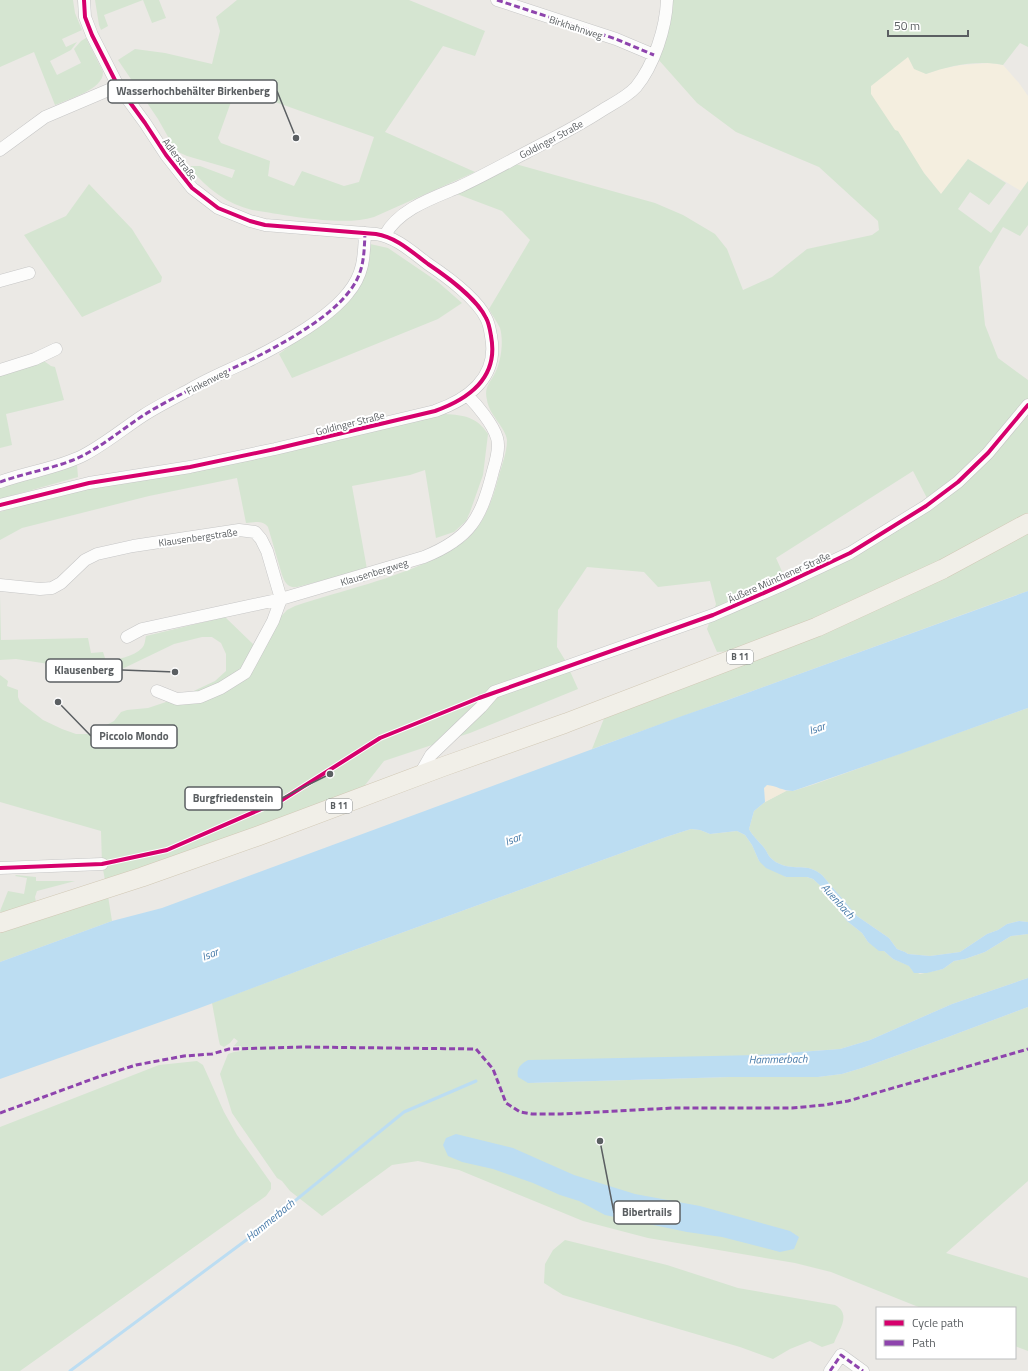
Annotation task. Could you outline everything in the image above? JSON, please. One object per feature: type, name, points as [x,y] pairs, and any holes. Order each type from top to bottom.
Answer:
[{"type":"main road","name":"B 11","points":[[0,923],[142,877],[229,846],[566,723],[817,627],[944,569],[1028,523]]},
{"type":"street","name":"Adlerstraße","points":[[84,0],[85,17],[92,35],[118,86],[166,155],[192,188],[218,208],[250,221],[265,225],[365,233]]},
{"type":"street","name":"Birkhahnweg","points":[[497,0],[575,27],[616,39],[654,55]]},
{"type":"street","name":"Goldinger Straße","points":[[385,236],[395,222],[416,207],[488,173],[563,133],[622,98],[635,88],[654,55],[667,13],[667,0]]},
{"type":"street","points":[[0,150],[45,118],[118,86]]},
{"type":"street","name":"Goldinger Straße","points":[[0,505],[89,483],[211,462],[334,436],[435,411],[454,403],[467,395],[485,377],[490,366],[492,346],[489,324],[486,317],[463,291],[398,242],[385,236],[365,233]]},
{"type":"street","name":"Finkenweg","points":[[0,482],[18,475],[63,464],[83,456],[145,415],[201,383],[246,362],[287,340],[313,323],[334,308],[355,283],[363,264],[365,233]]},
{"type":"street","points":[[0,281],[29,273]]},
{"type":"street","points":[[0,370],[35,359],[56,349]]},
{"type":"street","name":"Klausenbergweg","points":[[127,637],[142,629],[281,599],[424,557],[440,551],[454,542],[467,532],[479,514],[489,487],[498,444],[497,437],[480,409],[467,395]]},
{"type":"street","name":"Äußere Münchener Straße","points":[[419,776],[431,755],[481,707],[494,692],[713,615],[850,553],[926,506],[958,482],[988,453],[1028,405]]},
{"type":"street","name":"Klausenbergstraße","points":[[0,585],[40,589],[52,588],[61,583],[85,560],[97,554],[133,546],[239,530],[255,532],[261,539],[267,551],[281,599]]},
{"type":"street","points":[[157,691],[177,699],[200,697],[221,688],[244,673],[273,621],[281,599]]},
{"type":"street","points":[[0,868],[102,864]]},
{"type":"street","points":[[830,1371],[841,1355],[863,1371]]},
{"type":"shaded area","points":[[906,54],[926,74],[940,69],[961,65],[990,63],[1003,65],[1019,83],[1028,96],[1028,181],[1021,191],[968,159],[941,194],[882,125],[858,73]]},
{"type":"green space","points":[[0,0],[73,0],[75,13],[82,30],[62,39],[66,47],[77,42],[71,50],[50,61],[57,75],[81,63],[74,49],[86,38],[103,72],[102,78],[98,83],[85,93],[55,105],[34,52],[0,67]]},
{"type":"green space","points":[[95,0],[143,0],[104,15],[108,26],[101,30]]},
{"type":"green space","points":[[143,0],[159,0],[166,18],[152,23]]},
{"type":"green space","points":[[237,0],[409,0],[485,31],[475,56],[443,46],[385,132],[475,172],[374,217],[361,220],[346,221],[297,217],[252,210],[226,200],[204,183],[191,169],[191,166],[200,166],[232,178],[235,170],[187,156],[176,151],[158,119],[118,60],[135,49],[165,53],[212,64],[220,31],[216,17]],"holes":[[[236,88],[374,137],[359,182],[344,186],[302,171],[294,186],[268,176],[270,161],[221,143],[218,138]]]},
{"type":"green space","points":[[672,0],[1028,0],[1028,47],[1020,43],[1003,65],[984,63],[964,64],[926,74],[914,69],[908,57],[871,86],[871,94],[895,130],[898,131],[924,173],[941,194],[968,159],[1006,183],[989,205],[970,192],[958,209],[991,233],[1028,181],[1028,225],[1020,236],[1003,227],[979,267],[985,325],[998,358],[1028,380],[1028,514],[985,538],[858,601],[733,651],[717,652],[707,629],[716,604],[710,581],[658,587],[644,572],[587,567],[558,610],[557,647],[565,660],[578,689],[470,733],[384,761],[362,789],[256,829],[105,880],[102,864],[101,831],[0,802],[0,675],[8,681],[7,686],[18,690],[20,702],[43,720],[76,734],[89,734],[114,721],[121,712],[148,708],[181,697],[215,681],[226,671],[226,654],[221,643],[212,637],[202,637],[174,644],[120,670],[62,666],[16,659],[0,660],[0,595],[1,640],[88,638],[91,653],[103,652],[106,661],[135,654],[144,645],[146,636],[225,617],[254,645],[287,610],[295,606],[385,578],[421,565],[461,544],[469,537],[478,527],[488,508],[494,493],[507,445],[506,435],[488,406],[486,396],[488,386],[498,365],[502,346],[500,328],[489,309],[530,240],[502,211],[457,194],[512,163],[655,203],[683,215],[715,234],[727,249],[743,290],[772,277],[807,249],[872,235],[879,230],[878,221],[819,167],[736,132],[697,103],[657,58],[668,30],[672,15]],"holes":[[[913,471],[928,500],[817,566],[785,578],[776,558]]]},
{"type":"green space","points":[[89,184],[132,229],[162,277],[161,282],[82,317],[24,235],[66,216]]},
{"type":"green space","points":[[370,244],[388,248],[438,282],[462,303],[438,319],[292,378],[279,354],[331,315]]},
{"type":"green space","points":[[44,361],[55,367],[64,400],[6,414],[12,445],[0,448],[0,374]]},
{"type":"green space","points":[[445,414],[464,416],[475,420],[488,434],[483,475],[466,521],[454,532],[436,538],[425,470],[410,475],[352,486],[367,569],[297,587],[289,586],[282,575],[268,527],[261,522],[246,523],[237,478],[149,496],[22,528],[0,540],[0,512],[28,503],[417,418]]},
{"type":"green space","points":[[77,464],[78,477],[0,499],[0,487]]},
{"type":"green space","points":[[1028,531],[1028,591],[592,749],[605,716]]},
{"type":"green space","points":[[1028,708],[1028,922],[1019,921],[1007,924],[998,930],[987,934],[960,952],[930,956],[908,954],[897,949],[889,938],[857,916],[822,875],[811,869],[779,864],[770,857],[749,829],[754,811],[765,802],[786,791],[793,791],[815,784]]},
{"type":"green space","points":[[691,829],[700,830],[710,834],[737,831],[745,835],[752,845],[759,861],[786,877],[807,877],[813,879],[825,890],[847,921],[862,933],[868,942],[884,951],[893,959],[910,966],[912,970],[920,974],[943,969],[954,961],[985,952],[1011,936],[1028,934],[1028,978],[952,1004],[870,1040],[840,1049],[758,1055],[528,1083],[730,1077],[818,1077],[842,1074],[1028,1007],[1028,1181],[946,1253],[1028,1278],[1028,1351],[1016,1346],[1016,1307],[918,1307],[831,1272],[795,1263],[648,1238],[583,1221],[459,1170],[418,1161],[392,1165],[322,1216],[290,1191],[282,1181],[277,1178],[232,1113],[220,1074],[228,1054],[241,1051],[241,1046],[234,1046],[238,1041],[234,1038],[224,1047],[220,1045],[212,1003]]},
{"type":"green space","points":[[15,876],[36,877],[36,881],[75,881],[37,891],[35,897],[36,902],[3,916],[0,911],[8,891],[24,894],[27,878]]},
{"type":"green space","points":[[108,896],[112,921],[0,962],[0,933]]},
{"type":"green space","points":[[197,1061],[203,1065],[224,1112],[237,1135],[271,1183],[271,1189],[266,1196],[20,1371],[0,1371],[0,1127],[159,1065]]},
{"type":"green space","points":[[565,1240],[667,1265],[738,1288],[835,1305],[843,1313],[843,1322],[834,1343],[822,1347],[810,1341],[790,1349],[773,1359],[740,1347],[563,1295],[544,1283],[545,1264],[553,1250]]},
{"type":"sand","points":[[767,785],[786,791],[765,802],[764,788]]},
{"type":"water","points":[[1028,591],[1028,708],[793,791],[767,785],[764,788],[765,802],[754,811],[749,829],[770,857],[778,863],[786,866],[811,869],[822,875],[857,916],[889,938],[897,949],[908,954],[930,956],[960,952],[987,934],[998,930],[1007,924],[1019,921],[1028,922],[1028,934],[1011,936],[985,952],[954,961],[943,969],[927,973],[914,973],[909,966],[893,959],[884,951],[879,951],[868,942],[862,933],[847,921],[825,890],[813,879],[807,877],[786,877],[766,868],[759,861],[752,845],[745,835],[737,831],[710,834],[700,830],[691,829],[0,1079],[0,962],[112,921],[162,908],[682,716]]},
{"type":"water","points":[[1028,978],[1028,1007],[842,1074],[818,1077],[730,1077],[528,1083],[518,1077],[520,1067],[528,1060],[758,1055],[840,1049],[870,1040],[952,1004]]},
{"type":"water","points":[[456,1134],[513,1148],[574,1175],[635,1194],[700,1206],[790,1231],[799,1237],[794,1249],[780,1252],[722,1237],[687,1232],[605,1215],[579,1201],[560,1195],[533,1183],[493,1169],[462,1162],[448,1156],[443,1145],[446,1138]]},
{"type":"waterway","name":"Hammerbach","points":[[70,1371],[253,1235],[404,1112],[476,1081]]},
{"type":"marked path","points":[[497,0],[616,39],[654,55]]},
{"type":"marked path","points":[[0,482],[54,467],[84,455],[155,408],[203,382],[269,350],[313,324],[339,303],[353,286],[362,264],[365,233]]},
{"type":"marked path","points":[[0,1113],[98,1077],[136,1065],[184,1056],[212,1054],[229,1049],[301,1047],[476,1049],[493,1069],[506,1103],[520,1112],[532,1114],[561,1114],[673,1108],[792,1108],[824,1105],[848,1101],[1028,1049]]},
{"type":"marked path","points":[[830,1371],[841,1355],[863,1371]]},
{"type":"cycle path","points":[[0,505],[89,483],[190,467],[275,449],[435,411],[459,400],[470,393],[479,384],[486,375],[492,351],[491,334],[488,322],[476,303],[452,281],[410,250],[390,238],[376,234],[265,225],[250,221],[218,208],[192,188],[166,155],[118,86],[92,35],[85,17],[84,0]]},
{"type":"cycle path","points":[[0,868],[102,864],[167,850],[282,800],[380,738],[479,698],[713,615],[782,585],[850,553],[926,506],[958,482],[988,453],[1028,405]]},
{"type":"place","name":"Wasserhochbehälter Birkenberg","points":[[296,138]]},
{"type":"place","name":"Klausenberg","points":[[175,672]]},
{"type":"place","name":"Piccolo Mondo","points":[[58,702]]},
{"type":"place","name":"Burgfriedenstein","points":[[330,774]]},
{"type":"place","name":"Bibertrails","points":[[600,1141]]},
{"type":"water label","name":"Isar","points":[[817,728]]},
{"type":"water label","name":"Isar","points":[[513,839]]},
{"type":"water label","name":"Auenbach","points":[[838,901]]},
{"type":"water label","name":"Isar","points":[[210,954]]}]
